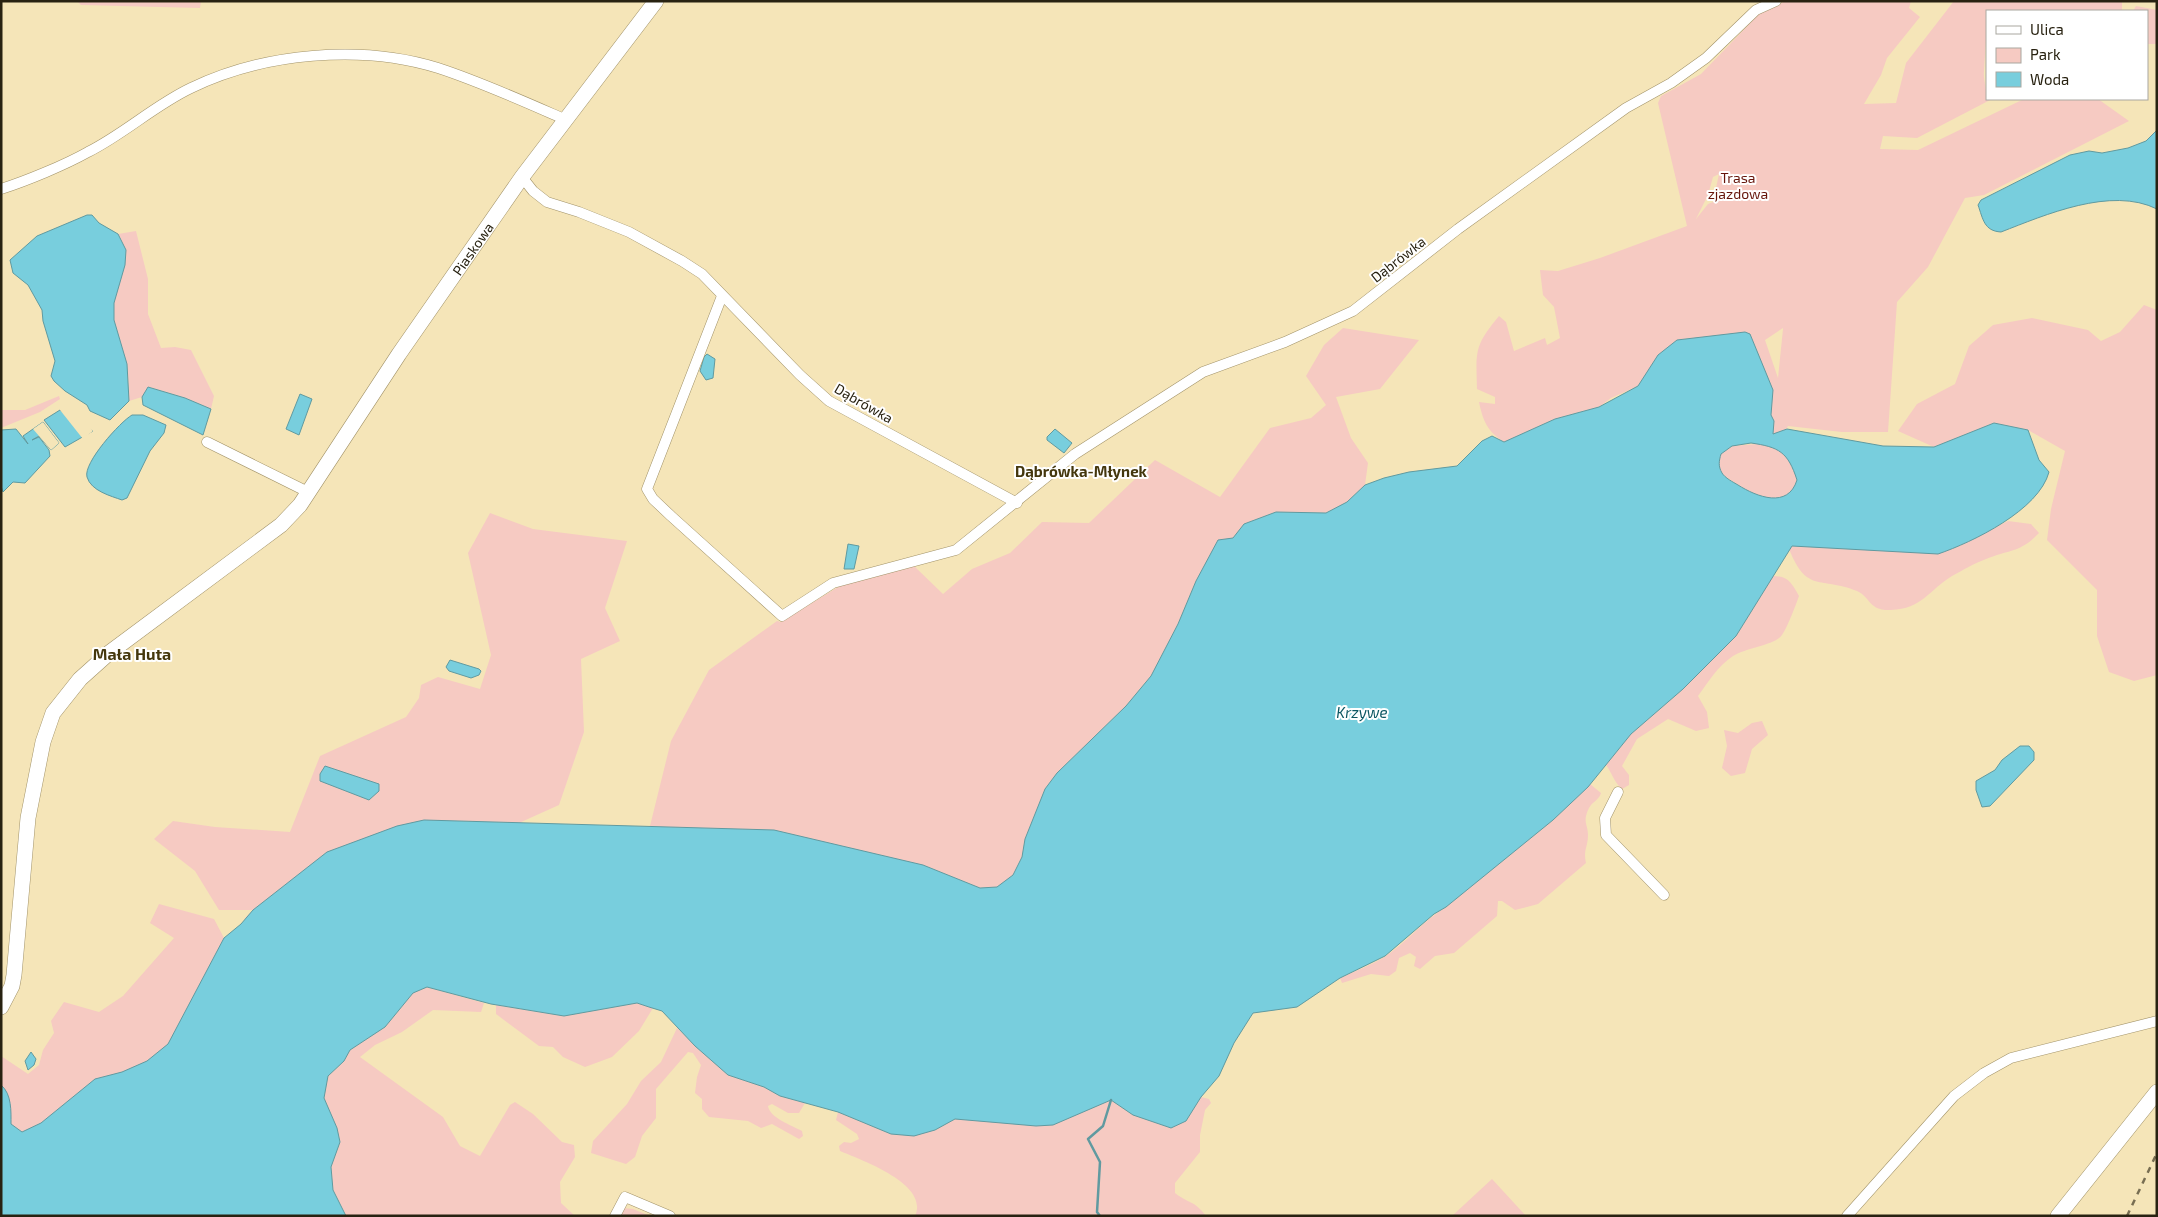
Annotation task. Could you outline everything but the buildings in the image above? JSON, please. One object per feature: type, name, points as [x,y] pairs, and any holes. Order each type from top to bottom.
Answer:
[{"type":"street","name":"Piaskowa","points":[[1,1007],[12,986],[14,975],[28,818],[44,736],[53,713],[80,679],[109,653],[281,525],[305,499],[399,354],[522,177],[564,119],[656,1]]},
{"type":"street","name":"Dąbrówka","points":[[722,296],[647,490],[653,499],[671,516],[782,616],[833,583],[956,550],[1017,503],[1075,454],[1203,372],[1285,342],[1354,311],[1458,229],[1626,108],[1671,83],[1706,58],[1756,10],[1776,1]]},
{"type":"street","points":[[1,189],[88,152],[190,88],[226,74],[269,62],[322,54],[408,60],[438,68],[564,119]]},
{"type":"street","name":"Dąbrówka","points":[[522,177],[533,191],[547,202],[580,212],[630,232],[702,274],[800,375],[829,401],[1017,503]]},
{"type":"street","points":[[207,442],[305,499]]},
{"type":"street","points":[[1618,792],[1605,818],[1606,835],[1664,895]]},
{"type":"street","points":[[1847,1216],[1954,1096],[1984,1073],[2011,1058],[2157,1021]]},
{"type":"street","points":[[2058,1216],[2157,1092]]},
{"type":"street","points":[[615,1216],[625,1197],[670,1216]]},
{"type":"green space","points":[[77,1],[201,1],[200,8],[81,5]]},
{"type":"green space","name":"Trasa zjazdowa","points":[[1786,1],[1911,1],[1909,8],[1920,17],[1887,58],[1881,75],[1864,104],[1896,103],[1906,63],[1954,1],[2122,1],[2122,10],[1986,10],[1984,74],[1986,100],[1990,100],[1917,138],[1883,136],[1880,149],[1918,150],[2022,100],[2099,100],[2129,121],[1984,195],[1965,198],[1928,267],[1897,302],[1888,432],[1842,432],[1788,426],[1782,435],[1797,480],[1794,489],[1786,496],[1771,499],[1749,492],[1723,475],[1718,465],[1721,454],[1732,446],[1757,444],[1750,335],[1745,332],[1730,343],[1692,338],[1677,340],[1638,386],[1611,398],[1599,407],[1555,419],[1504,442],[1490,430],[1482,415],[1479,402],[1495,404],[1495,397],[1477,389],[1476,366],[1481,342],[1499,316],[1506,322],[1514,351],[1545,338],[1547,345],[1560,338],[1554,307],[1543,295],[1540,270],[1558,271],[1600,258],[1687,226],[1658,103],[1661,96],[1701,74],[1761,12]],"holes":[[[1719,174],[1713,202],[1708,204],[1696,219],[1708,195],[1713,177]],[[1783,329],[1778,378],[1765,340]]]},
{"type":"green space","points":[[2136,6],[2157,10],[2157,44],[2148,44],[2148,10],[2134,10]]},
{"type":"green space","points":[[136,231],[148,279],[148,314],[161,348],[175,347],[191,350],[214,396],[211,409],[185,398],[149,387],[142,397],[129,401],[127,367],[113,317],[113,309],[124,259],[124,250],[118,234]]},
{"type":"green space","points":[[2144,305],[2157,310],[2157,675],[2134,681],[2109,672],[2097,636],[2097,590],[2047,540],[2051,509],[2065,451],[2028,430],[1994,423],[1934,447],[1898,431],[1917,404],[1955,384],[1969,346],[1993,325],[2032,318],[2088,330],[2101,341],[2120,332]]},
{"type":"green space","points":[[1343,328],[1419,340],[1380,389],[1336,397],[1351,438],[1368,463],[1365,485],[1347,502],[1326,513],[1276,512],[1244,524],[1233,538],[1225,540],[1196,581],[1178,624],[1151,676],[1126,706],[1057,773],[1045,789],[1025,839],[1022,857],[1013,875],[1005,883],[997,887],[980,888],[923,865],[650,826],[671,741],[709,670],[777,621],[781,622],[843,584],[914,566],[943,594],[972,569],[1010,553],[1042,522],[1089,523],[1155,460],[1220,497],[1270,428],[1311,418],[1326,405],[1306,376],[1324,345]]},
{"type":"green space","points":[[59,396],[60,399],[40,412],[1,428],[1,410],[25,410]]},
{"type":"green space","points":[[490,513],[533,529],[627,541],[605,608],[620,641],[581,659],[584,732],[559,805],[519,823],[457,821],[244,919],[253,910],[219,910],[195,871],[154,839],[173,821],[215,827],[290,832],[320,756],[406,717],[419,698],[421,685],[438,677],[480,689],[491,655],[468,553]]},
{"type":"green space","points":[[2008,521],[2031,524],[2039,533],[2026,544],[2014,550],[1982,561],[1952,576],[1918,602],[1902,609],[1884,610],[1878,608],[1857,591],[1809,578],[1802,572],[1789,549],[1792,546],[1957,547]]},
{"type":"green space","points":[[1773,576],[1786,579],[1792,584],[1799,596],[1782,635],[1767,644],[1738,653],[1722,665],[1714,674],[1698,696],[1707,712],[1709,728],[1696,731],[1668,719],[1637,739],[1622,766],[1629,775],[1629,785],[1622,789],[1606,765],[1631,734],[1683,689],[1736,636]]},
{"type":"green space","points":[[1762,721],[1768,735],[1752,749],[1745,773],[1731,776],[1722,768],[1727,746],[1724,730],[1738,733],[1752,723]]},
{"type":"green space","points":[[1590,784],[1601,793],[1590,806],[1586,817],[1588,839],[1585,855],[1586,863],[1538,904],[1515,910],[1502,901],[1498,901],[1497,916],[1454,953],[1435,956],[1420,969],[1414,966],[1416,957],[1410,953],[1399,958],[1396,971],[1389,976],[1371,974],[1342,983],[1340,978],[1375,962],[1394,950],[1430,918],[1553,820]]},
{"type":"green space","points":[[159,904],[214,919],[224,938],[233,932],[200,1026],[20,1147],[1,1101],[1,1056],[28,1074],[39,1065],[43,1050],[54,1033],[51,1021],[64,1002],[99,1012],[123,996],[174,938],[150,923]]},
{"type":"green space","points":[[427,987],[484,1003],[481,1012],[433,1010],[402,1032],[375,1045],[360,1057],[443,1117],[460,1146],[480,1156],[510,1105],[515,1102],[533,1114],[562,1142],[574,1145],[575,1157],[560,1182],[561,1203],[575,1216],[346,1216],[333,1190],[331,1167],[340,1142],[337,1128],[324,1098],[328,1076],[344,1061],[350,1050],[385,1027],[413,993]]},
{"type":"green space","points":[[637,1003],[653,1008],[639,1031],[612,1057],[585,1067],[563,1057],[553,1047],[539,1046],[496,1014],[496,1005],[564,1016]]},
{"type":"green space","points":[[677,1028],[728,1075],[764,1087],[780,1096],[805,1103],[799,1113],[788,1113],[772,1104],[768,1106],[773,1114],[782,1121],[802,1131],[803,1136],[799,1139],[772,1124],[761,1128],[748,1121],[709,1117],[702,1109],[702,1099],[695,1093],[701,1065],[693,1053],[688,1052],[656,1089],[656,1118],[642,1136],[635,1157],[626,1164],[591,1153],[593,1141],[627,1104],[641,1081],[661,1062]]},
{"type":"green space","points":[[1201,1097],[1209,1099],[1211,1103],[1205,1110],[1200,1135],[1200,1152],[1175,1183],[1175,1193],[1195,1205],[1206,1216],[915,1216],[917,1204],[913,1194],[903,1184],[877,1167],[840,1151],[839,1146],[844,1142],[851,1143],[859,1139],[857,1134],[836,1120],[838,1112],[891,1134],[935,1130],[955,1119],[976,1120],[1090,1108],[1111,1100],[1133,1115],[1186,1121]]},
{"type":"green space","points":[[1492,1179],[1526,1216],[1452,1216]]},
{"type":"green space","points":[[623,1208],[633,1209],[650,1216],[619,1216]]},
{"type":"water","points":[[2157,130],[2157,209],[2139,203],[2119,200],[2078,205],[2001,232],[1991,229],[1985,223],[1978,205],[1981,200],[2070,155],[2089,151],[2102,153],[2128,148],[2146,141]]},
{"type":"water","points":[[87,215],[92,215],[99,223],[118,234],[126,250],[125,265],[114,303],[114,320],[127,364],[129,401],[110,420],[90,411],[87,405],[65,391],[54,381],[51,376],[55,361],[43,321],[42,310],[28,285],[13,273],[10,260],[37,236]]},
{"type":"water","name":"Krzywe","points":[[1745,332],[1750,334],[1773,390],[1771,415],[1774,421],[1773,434],[1787,429],[1883,446],[1934,447],[1994,423],[2028,430],[2039,460],[2049,472],[2043,486],[2032,499],[2003,523],[1986,533],[1938,554],[1792,546],[1736,636],[1683,689],[1631,734],[1588,787],[1553,820],[1446,907],[1434,914],[1385,956],[1340,978],[1297,1007],[1253,1013],[1234,1043],[1219,1076],[1201,1097],[1186,1121],[1171,1128],[1133,1115],[1111,1100],[1053,1125],[1036,1126],[955,1119],[935,1130],[914,1136],[891,1134],[838,1112],[780,1096],[764,1087],[728,1075],[695,1046],[662,1011],[637,1003],[564,1016],[491,1004],[427,987],[413,993],[385,1027],[350,1050],[344,1061],[328,1076],[324,1098],[337,1128],[340,1142],[331,1167],[333,1190],[346,1216],[1,1216],[1,1085],[9,1098],[11,1124],[22,1132],[41,1123],[95,1079],[122,1072],[147,1061],[168,1044],[224,938],[241,924],[253,910],[327,852],[397,826],[424,820],[774,830],[923,865],[980,888],[997,887],[1013,875],[1022,857],[1025,839],[1045,789],[1057,773],[1126,706],[1151,676],[1178,624],[1196,581],[1218,540],[1233,538],[1244,524],[1276,512],[1326,513],[1347,502],[1365,485],[1409,472],[1457,466],[1482,441],[1492,436],[1504,442],[1555,419],[1599,407],[1638,386],[1658,355],[1677,340]],"holes":[[[1751,443],[1775,449],[1786,457],[1797,480],[1793,489],[1787,495],[1771,498],[1754,493],[1729,480],[1722,473],[1719,464],[1721,454],[1732,446]]]},
{"type":"water","points":[[707,354],[715,359],[713,378],[706,380],[700,371],[704,357]]},
{"type":"water","points":[[148,387],[185,398],[211,409],[203,435],[143,405],[142,397]]},
{"type":"water","points":[[300,394],[312,399],[299,435],[286,429]]},
{"type":"water","points":[[60,410],[93,431],[65,447],[44,420]]},
{"type":"water","points":[[132,415],[143,415],[166,425],[164,433],[150,451],[127,498],[122,500],[93,486],[87,477],[87,471],[96,453],[104,443]]},
{"type":"water","points":[[43,422],[59,443],[51,450],[39,436],[32,440],[39,437],[49,450],[50,456],[25,483],[13,482],[3,492],[1,486],[1,430],[16,429],[28,444],[23,436]]},
{"type":"water","points":[[1055,429],[1072,443],[1064,453],[1047,440],[1047,437]]},
{"type":"water","points":[[848,544],[859,546],[854,569],[844,569]]},
{"type":"water","points":[[450,660],[481,671],[479,675],[471,678],[449,671],[446,667]]},
{"type":"water","points":[[2020,746],[2029,746],[2034,752],[2034,760],[1990,806],[1982,807],[1976,790],[1976,781],[1995,770],[2002,760]]},
{"type":"water","points":[[325,766],[379,784],[379,791],[369,800],[320,781],[320,774]]},
{"type":"water","points":[[31,1052],[36,1059],[34,1065],[28,1070],[25,1061]]},
{"type":"pier","points":[[70,402],[93,431],[83,439],[60,410]]},
{"type":"pier","points":[[43,422],[59,443],[51,450],[33,429]]},
{"type":"waterway","points":[[1100,1216],[1097,1212],[1100,1162],[1088,1139],[1103,1126],[1111,1100]]},
{"type":"railway","points":[[2127,1216],[2157,1153]]},
{"type":"district","name":"Dąbrówka-Młynek","points":[[1081,471]]},
{"type":"district","name":"Mała Huta","points":[[132,653]]}]
